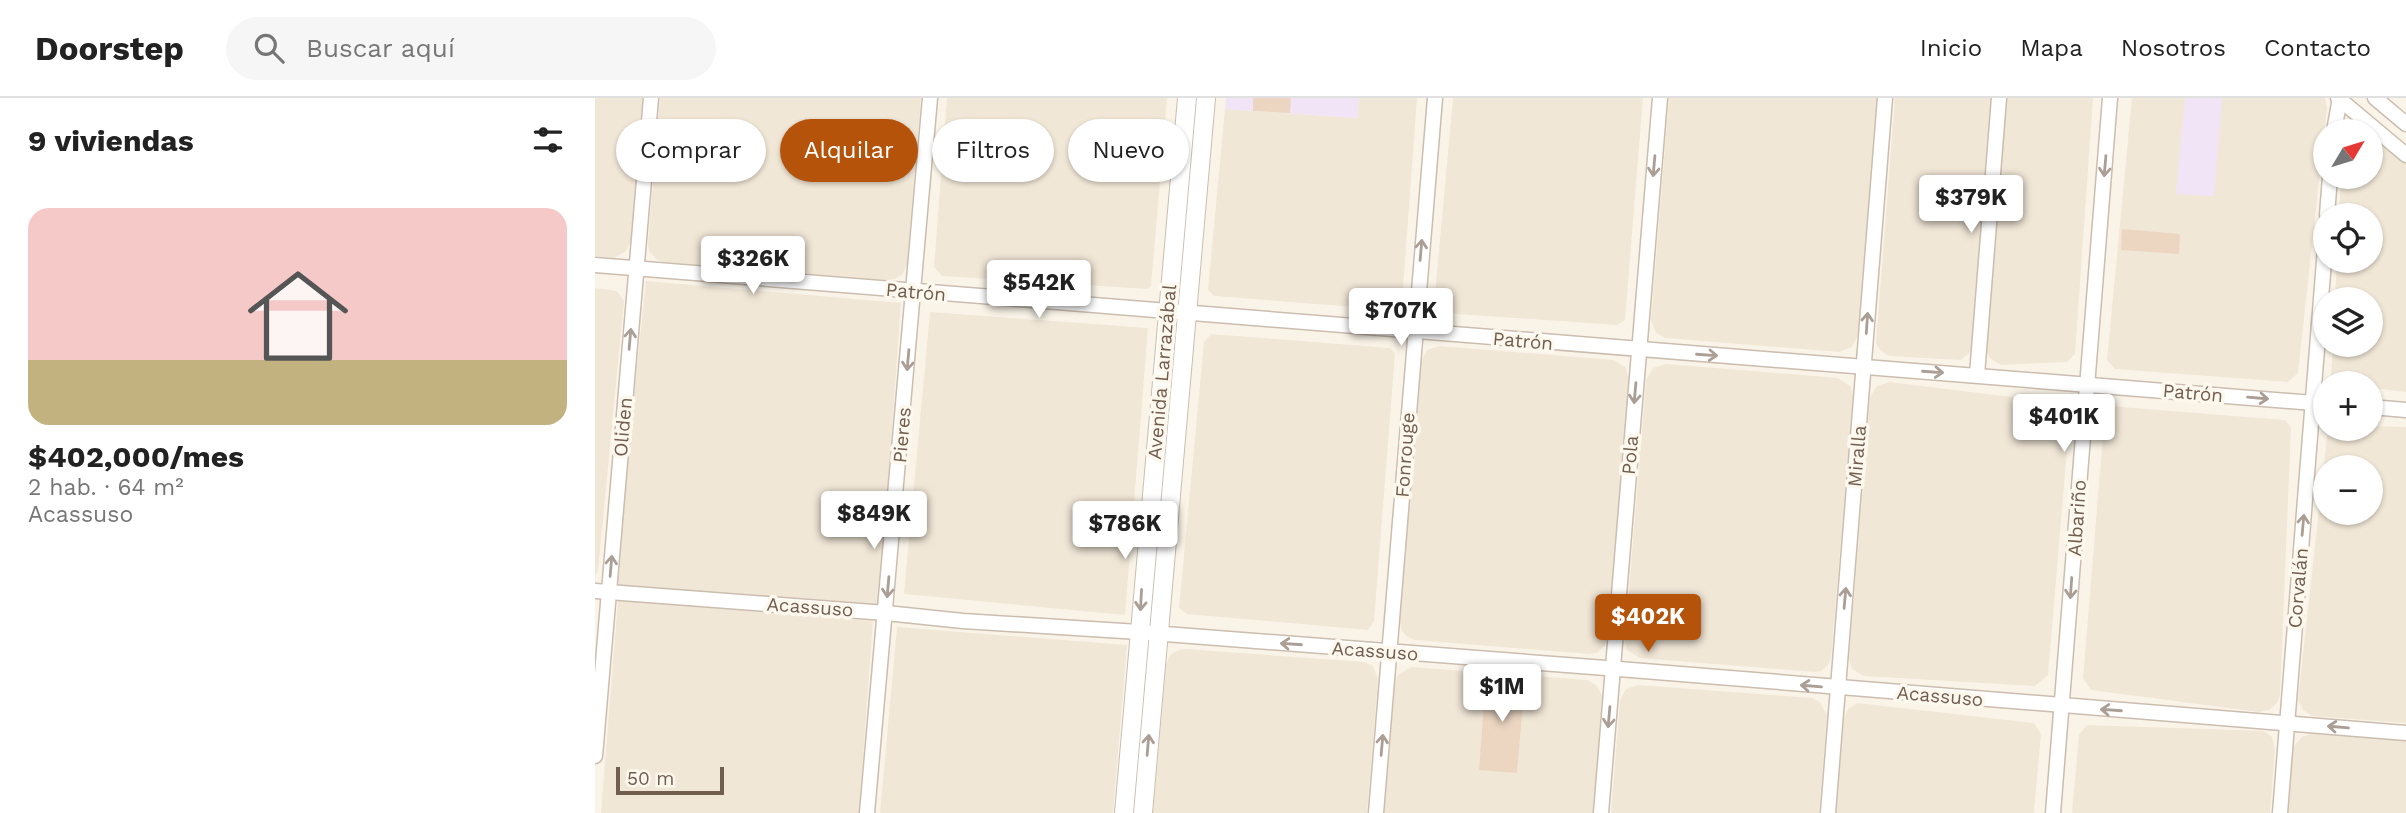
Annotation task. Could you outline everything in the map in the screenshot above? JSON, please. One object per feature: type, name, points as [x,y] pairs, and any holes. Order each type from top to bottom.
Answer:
[{"type":"street","name":"Oliden","points":[[595,756],[602,592],[651,98]]},
{"type":"street","name":"Pieres","points":[[867,813],[930,98]]},
{"type":"street","name":"Avenida Larrazábal","points":[[1143,813],[1148,633],[1167,312],[1188,98]]},
{"type":"street","name":"Avenida Larrazábal","points":[[1123,813],[1187,314],[1206,98]]},
{"type":"street","name":"Fonrouge","points":[[1376,813],[1434,98]]},
{"type":"street","name":"Pola","points":[[1601,813],[1660,98]]},
{"type":"street","name":"Miralla","points":[[1828,813],[1885,98]]},
{"type":"street","points":[[1977,375],[1999,98]]},
{"type":"street","name":"Albariño","points":[[2053,813],[2110,98]]},
{"type":"street","points":[[2375,98],[2406,124]]},
{"type":"street","points":[[2339,99],[2363,119]]},
{"type":"street","points":[[2336,119],[2339,99]]},
{"type":"street","points":[[2383,136],[2406,155]]},
{"type":"street","name":"Patrón","points":[[595,265],[2313,403]]},
{"type":"street","name":"Corvalán","points":[[2320,371],[2324,273]]},
{"type":"street","points":[[2383,408],[2406,410]]},
{"type":"street","name":"Corvalán","points":[[2280,813],[2315,441]]},
{"type":"street","name":"Acassuso","points":[[602,592],[2406,733]]},
{"type":"shaded area","points":[[595,98],[643,98],[641,119],[616,119],[616,182],[636,182],[631,241],[626,251],[614,258],[595,256]]},
{"type":"shaded area","points":[[660,98],[921,98],[918,134],[918,119],[780,119],[780,182],[914,182],[907,264],[903,274],[887,280],[664,262],[656,259],[649,251],[648,243],[653,182],[766,182],[766,119],[658,119]]},
{"type":"shaded area","points":[[947,98],[1167,98],[1165,119],[1068,119],[1068,182],[1160,182],[1151,286],[1148,289],[942,276],[934,267],[941,182],[1054,182],[1054,119],[945,119]]},
{"type":"shaded area","points":[[1226,98],[1359,98],[1357,118],[1225,109]]},
{"type":"shaded area","points":[[1359,98],[1417,98],[1402,302],[1393,310],[1214,296],[1208,290],[1225,109],[1357,118]]},
{"type":"shaded area","points":[[1453,98],[1643,98],[1625,320],[1617,325],[1442,313],[1434,305]]},
{"type":"shaded area","points":[[1669,98],[1878,98],[1858,335],[1852,347],[1839,352],[1665,338],[1656,333],[1651,320]]},
{"type":"shaded area","points":[[1895,98],[1993,98],[1973,345],[1961,360],[1889,356],[1880,350],[1876,343]]},
{"type":"shaded area","points":[[2006,98],[2093,98],[2075,354],[2067,362],[2001,365],[1987,353]]},
{"type":"shaded area","points":[[2132,98],[2325,98],[2326,119],[2313,119],[2313,189],[2318,189],[2317,203],[2313,203],[2313,236],[2298,373],[2288,382],[2115,369],[2107,360]]},
{"type":"shaded area","points":[[2185,98],[2222,98],[2214,196],[2176,194]]},
{"type":"shaded area","points":[[2383,143],[2406,162],[2406,392],[2383,389],[2383,371],[2331,371],[2332,357],[2383,357],[2383,287],[2336,287],[2336,273],[2383,273],[2383,203],[2340,203],[2340,189],[2383,189]]},
{"type":"shaded area","points":[[646,281],[901,303],[879,606],[614,586]]},
{"type":"shaded area","points":[[595,288],[617,291],[624,301],[598,571],[595,576]]},
{"type":"shaded area","points":[[930,312],[1148,328],[1125,615],[904,594]]},
{"type":"shaded area","points":[[1211,334],[1390,348],[1395,354],[1374,621],[1368,630],[1187,614],[1179,608],[1204,342]]},
{"type":"shaded area","points":[[1439,346],[1614,360],[1626,368],[1629,379],[1607,639],[1597,653],[1415,640],[1402,631],[1400,622],[1421,362],[1427,350]]},
{"type":"shaded area","points":[[1666,364],[1838,378],[1851,387],[1853,397],[1831,658],[1821,671],[1640,658],[1627,650],[1625,640],[1646,380],[1653,368]]},
{"type":"shaded area","points":[[1889,382],[2061,403],[2070,414],[2048,675],[2035,686],[1864,676],[1852,669],[1849,659],[1870,397],[1877,386]]},
{"type":"shaded area","points":[[2109,406],[2285,420],[2291,428],[2280,695],[2277,703],[2269,710],[2259,712],[2091,690],[2083,678],[2105,411]]},
{"type":"shaded area","points":[[2383,426],[2406,427],[2406,723],[2312,716],[2303,710],[2298,700],[2317,525],[2383,525],[2383,455],[2325,455],[2326,441],[2383,441]]},
{"type":"shaded area","points":[[618,599],[873,621],[859,813],[601,813]]},
{"type":"shaded area","points":[[897,627],[1127,645],[1113,813],[880,813]]},
{"type":"shaded area","points":[[1186,649],[1364,662],[1373,666],[1378,679],[1367,813],[1153,813],[1166,665],[1170,655]]},
{"type":"shaded area","points":[[1411,667],[1587,680],[1596,685],[1602,700],[1593,813],[1384,813],[1395,683],[1398,675]]},
{"type":"shaded area","points":[[1638,685],[1812,698],[1820,702],[1827,715],[1819,813],[1611,813],[1620,700],[1626,689]]},
{"type":"shaded area","points":[[1857,703],[2034,723],[2041,734],[2034,813],[1836,813],[1844,719],[1848,709]]},
{"type":"shaded area","points":[[2087,725],[2264,731],[2272,737],[2275,749],[2270,813],[2072,813],[2079,735]]},
{"type":"shaded area","points":[[2314,733],[2406,741],[2406,813],[2288,813],[2293,747],[2303,736]]},
{"type":"building","points":[[1253,98],[1291,98],[1290,113],[1253,111]]},
{"type":"building","points":[[2122,229],[2180,234],[2179,254],[2121,250]]},
{"type":"building","points":[[1486,676],[1525,679],[1517,773],[1479,770]]}]
